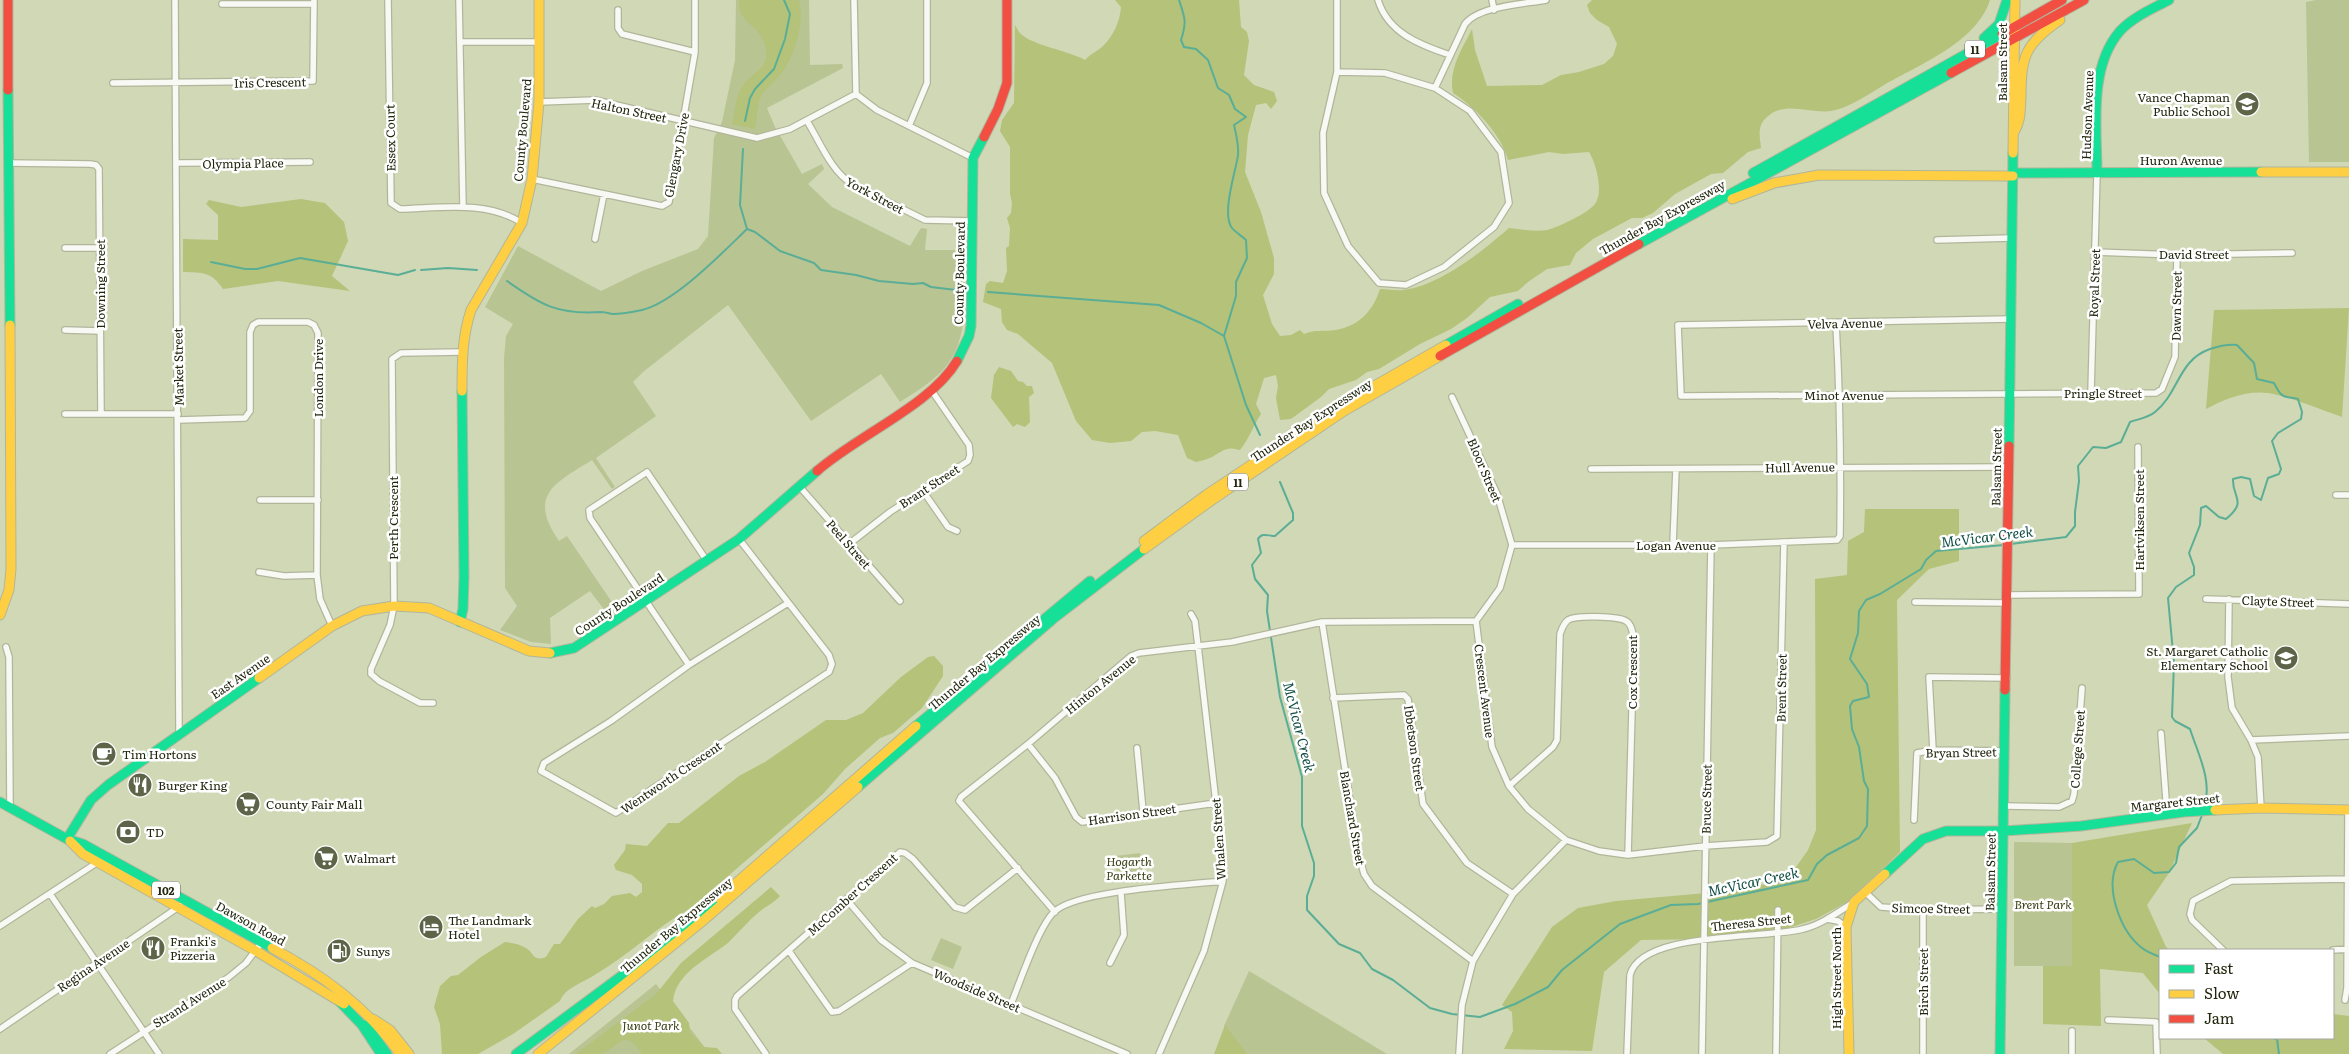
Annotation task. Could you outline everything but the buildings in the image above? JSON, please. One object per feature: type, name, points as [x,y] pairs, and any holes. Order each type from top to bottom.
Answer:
[{"type":"main road","points":[[0,616],[9,590],[11,569],[8,0]]},
{"type":"main road","name":"County Boulevard","points":[[539,0],[539,102],[532,179],[522,223],[471,310],[466,324],[462,352],[464,576],[463,609],[460,622],[529,651],[554,653],[580,645],[739,539],[833,457],[932,391],[956,363],[969,336],[971,326],[973,158],[998,110],[1007,83],[1007,0]]},
{"type":"main road","points":[[1936,71],[1994,30],[2003,18],[2006,0]]},
{"type":"main road","name":"Balsam Street","points":[[2000,1054],[2007,678],[2015,0]]},
{"type":"main road","name":"Thunder Bay Expressway","points":[[516,1054],[607,988],[692,920],[1047,615],[1206,495],[1341,405],[2062,0]]},
{"type":"main road","name":"Thunder Bay Expressway","points":[[540,1052],[699,924],[1053,619],[1115,570],[1212,500],[1344,411],[1686,218],[2084,0]]},
{"type":"main road","name":"Hudson Avenue","points":[[2097,173],[2099,80],[2106,52],[2112,41],[2126,26],[2169,0]]},
{"type":"main road","points":[[2014,132],[2019,124],[2023,67],[2028,47],[2075,5]]},
{"type":"main road","name":"Huron Avenue","points":[[1686,218],[1752,190],[1803,177],[1839,175],[2349,172]]},
{"type":"main road","name":"East Avenue","points":[[68,840],[92,800],[108,785],[332,626],[362,611],[394,606],[429,608],[460,622]]},
{"type":"main road","name":"Dawson Road","points":[[0,802],[68,840],[83,844],[187,902],[259,947],[338,1000],[365,1023],[387,1054]]},
{"type":"main road","name":"Margaret Street","points":[[1933,834],[1946,831],[2003,831],[2080,826],[2167,813],[2211,810],[2261,808],[2348,810]]},
{"type":"main road","name":"Theresa Street","points":[[1854,902],[1923,839],[1933,834]]},
{"type":"main road","name":"Dawson Road","points":[[68,840],[83,854],[178,907],[317,976],[374,1019],[400,1054]]},
{"type":"main road","name":"High Street North","points":[[1849,1054],[1846,927],[1854,902]]},
{"type":"main road","points":[[338,1000],[362,1025],[381,1054]]},
{"type":"main road","points":[[374,1019],[390,1030],[409,1054]]},
{"type":"main road","points":[[512,1054],[533,1042]]},
{"type":"street","name":"Market Street","points":[[175,0],[179,734]]},
{"type":"street","name":"Essex Court","points":[[388,0],[391,203],[400,209],[487,208],[498,210],[522,223]]},
{"type":"street","points":[[459,0],[463,207]]},
{"type":"street","name":"Glengary Drive","points":[[532,179],[662,206],[669,202],[695,52],[695,0]]},
{"type":"street","points":[[854,0],[856,94],[877,110],[973,158]]},
{"type":"street","points":[[909,126],[927,83],[927,0]]},
{"type":"street","points":[[1337,0],[1337,72],[1323,133],[1324,193],[1348,246],[1379,283],[1406,285],[1444,267],[1494,227],[1509,203],[1501,152],[1470,111],[1435,88],[1385,72],[1337,72]]},
{"type":"street","points":[[1378,0],[1386,17],[1411,41],[1450,55]]},
{"type":"street","points":[[1492,0],[1494,10]]},
{"type":"street","points":[[1435,88],[1468,20],[1476,14],[1546,0]]},
{"type":"street","name":"Iris Crescent","points":[[176,83],[313,81],[314,2]]},
{"type":"street","points":[[222,4],[314,2]]},
{"type":"street","points":[[618,10],[618,28],[622,34],[695,52]]},
{"type":"street","points":[[461,42],[539,42]]},
{"type":"street","points":[[112,83],[176,83]]},
{"type":"street","name":"Halton Street","points":[[539,102],[594,100],[757,138],[772,136],[807,121],[856,94]]},
{"type":"street","name":"York Street","points":[[807,121],[836,170],[852,184],[925,220],[973,221]]},
{"type":"street","name":"Olympia Place","points":[[176,164],[310,162]]},
{"type":"street","name":"Downing Street","points":[[9,163],[96,165],[99,169],[101,414]]},
{"type":"street","name":"Royal Street","points":[[2091,392],[2097,173]]},
{"type":"street","points":[[595,239],[604,194]]},
{"type":"street","points":[[1937,240],[2011,238]]},
{"type":"street","points":[[65,248],[100,248]]},
{"type":"street","name":"David Street","points":[[2095,252],[2177,255],[2292,253]]},
{"type":"street","name":"Dawn Street","points":[[2175,357],[2177,255]]},
{"type":"street","name":"Velva Avenue","points":[[1680,395],[1678,325],[2011,320]]},
{"type":"street","name":"London Drive","points":[[178,417],[245,418],[250,411],[250,332],[253,325],[258,322],[308,322],[314,325],[318,333],[317,576],[320,600],[332,626]]},
{"type":"street","points":[[1836,324],[1840,394],[1841,467]]},
{"type":"street","points":[[65,330],[100,331]]},
{"type":"street","name":"Perth Crescent","points":[[433,703],[420,703],[379,681],[371,674],[371,669],[390,625],[394,606],[392,359],[402,354],[462,352]]},
{"type":"street","name":"Pringle Street","points":[[2009,394],[2156,393],[2162,388],[2175,357]]},
{"type":"street","name":"Brant Street","points":[[850,544],[890,512],[968,461],[970,455],[969,445],[932,391]]},
{"type":"street","name":"Minot Avenue","points":[[1680,395],[2009,394]]},
{"type":"street","name":"Bloor Street","points":[[1452,397],[1497,494],[1512,545]]},
{"type":"street","points":[[65,414],[178,417]]},
{"type":"street","name":"Hartviksen Street","points":[[2007,599],[2139,594],[2138,446]]},
{"type":"street","name":"Hull Avenue","points":[[1591,469],[2009,466]]},
{"type":"street","name":"Logan Avenue","points":[[1512,545],[1711,545],[1829,542],[1837,540],[1839,537],[1841,467]]},
{"type":"street","points":[[1673,544],[1676,469]]},
{"type":"street","points":[[689,666],[590,518],[591,508],[647,472],[707,561]]},
{"type":"street","name":"Peel Street","points":[[799,486],[900,601]]},
{"type":"street","points":[[922,491],[948,527],[957,532]]},
{"type":"street","points":[[2336,495],[2349,495]]},
{"type":"street","points":[[260,500],[318,500]]},
{"type":"street","name":"Wentworth Crescent","points":[[739,539],[830,654],[832,664],[829,672],[616,813],[541,770],[544,763],[612,721],[689,666],[788,603]]},
{"type":"street","name":"Brent Street","points":[[1778,834],[1784,542]]},
{"type":"street","points":[[1476,621],[1500,588],[1512,545]]},
{"type":"street","name":"Bruce Street","points":[[1702,1054],[1711,545]]},
{"type":"street","points":[[260,572],[284,576],[317,576]]},
{"type":"street","points":[[1915,602],[2007,599]]},
{"type":"street","name":"Clayte Street","points":[[2206,599],[2349,604]]},
{"type":"street","points":[[2229,599],[2228,677],[2232,708],[2251,740],[2258,757],[2261,808]]},
{"type":"street","name":"Whalen Street","points":[[1159,1054],[1204,951],[1223,881],[1198,646],[1195,622],[1191,614]]},
{"type":"street","name":"Cox Crescent","points":[[1509,786],[1553,747],[1558,740],[1560,634],[1564,624],[1576,617],[1616,618],[1626,621],[1632,628],[1634,638],[1628,855]]},
{"type":"street","name":"Crescent Avenue","points":[[1476,621],[1492,747],[1509,786],[1528,809],[1566,840],[1599,851],[1628,855],[1705,846],[1767,842],[1778,834]]},
{"type":"street","name":"Hinton Avenue","points":[[1055,912],[959,801],[1131,656],[1139,652],[1198,646],[1268,634],[1322,622],[1476,621]]},
{"type":"street","name":"Blanchard Street","points":[[1322,622],[1332,698],[1358,852],[1364,874],[1372,886],[1473,961]]},
{"type":"street","points":[[6,647],[9,657],[10,808]]},
{"type":"street","points":[[1933,750],[1929,678],[2007,678]]},
{"type":"street","name":"College Street","points":[[2004,806],[2059,807],[2067,805],[2072,801],[2082,688]]},
{"type":"street","name":"Ibbetson Street","points":[[1332,698],[1404,695],[1408,699],[1423,804],[1467,862],[1513,894]]},
{"type":"street","points":[[2161,733],[2167,813]]},
{"type":"street","points":[[2251,740],[2349,736]]},
{"type":"street","name":"Harrison Street","points":[[1028,744],[1055,778],[1080,820],[1085,822],[1143,811],[1216,802]]},
{"type":"street","points":[[1137,748],[1143,811]]},
{"type":"street","name":"Bryan Street","points":[[1914,820],[1916,753],[1933,750],[2005,751]]},
{"type":"street","points":[[2345,1000],[2348,988],[2348,810]]},
{"type":"street","points":[[1459,1054],[1462,1005],[1473,961],[1513,894],[1566,840]]},
{"type":"street","name":"McComber Crescent","points":[[766,1054],[735,1009],[735,1000],[900,852],[905,852],[917,864],[954,907],[965,910],[1018,868]]},
{"type":"street","points":[[0,926],[98,862]]},
{"type":"street","points":[[2222,949],[2192,920],[2191,906],[2201,896],[2231,881],[2248,879],[2347,879]]},
{"type":"street","points":[[1011,1004],[1044,928],[1055,912],[1086,897],[1223,881]]},
{"type":"street","name":"Simcoe Street","points":[[1865,892],[1881,907],[1923,910],[2002,909]]},
{"type":"street","points":[[1110,963],[1124,935],[1121,893]]},
{"type":"street","points":[[50,894],[159,1054]]},
{"type":"street","name":"Woodside Street","points":[[847,900],[881,940],[912,963],[1126,1054]]},
{"type":"street","name":"Regina Avenue","points":[[0,1029],[187,902]]},
{"type":"street","name":"Theresa Street","points":[[1628,1054],[1630,975],[1634,966],[1653,951],[1703,940],[1804,929],[1827,919],[1854,902]]},
{"type":"street","points":[[1776,1054],[1778,910]]},
{"type":"street","name":"Birch Street","points":[[1922,1054],[1923,910]]},
{"type":"street","points":[[1827,919],[1838,921],[1846,927]]},
{"type":"street","name":"Strand Avenue","points":[[110,1054],[229,978],[246,964],[259,947]]},
{"type":"street","points":[[2334,950],[2348,949]]},
{"type":"street","points":[[789,951],[832,1012],[839,1011],[912,963]]},
{"type":"street","points":[[2108,1020],[2156,1022],[2157,1054]]},
{"type":"street","points":[[2072,1031],[2072,1054]]},
{"type":"green space","points":[[736,0],[809,0],[810,65],[842,64],[843,68],[767,108],[775,127],[802,174],[822,164],[824,169],[808,184],[832,207],[910,246],[921,228],[927,229],[925,250],[956,250],[956,257],[964,257],[964,318],[957,346],[951,360],[941,372],[900,402],[881,374],[811,421],[728,305],[633,382],[656,416],[596,458],[615,487],[612,489],[592,460],[557,484],[550,492],[546,501],[545,512],[559,541],[567,536],[618,611],[609,616],[590,591],[550,618],[551,644],[531,642],[500,630],[517,606],[505,588],[504,358],[506,336],[513,324],[485,307],[518,246],[601,291],[642,271],[698,249],[708,236],[714,138],[722,122],[735,60]]},
{"type":"green space","points":[[739,0],[799,0],[801,9],[800,29],[791,58],[781,74],[762,94],[755,129],[732,124],[740,90],[744,83],[760,69],[766,59],[762,37],[742,16]]},
{"type":"green space","points":[[1115,0],[1239,0],[1241,27],[1247,32],[1249,41],[1244,75],[1254,85],[1274,92],[1277,101],[1271,109],[1266,103],[1256,105],[1248,135],[1245,172],[1261,212],[1274,258],[1274,274],[1263,295],[1272,324],[1280,336],[1291,335],[1300,330],[1304,334],[1336,330],[1352,325],[1369,311],[1380,289],[1403,290],[1431,282],[1474,257],[1509,228],[1533,231],[1547,230],[1573,219],[1595,204],[1598,199],[1599,185],[1594,163],[1589,152],[1563,154],[1549,152],[1508,160],[1500,141],[1486,122],[1453,93],[1452,76],[1454,68],[1472,29],[1475,50],[1487,86],[1542,85],[1561,75],[1579,72],[1604,64],[1613,56],[1617,44],[1609,27],[1590,13],[1587,5],[1592,0],[1990,0],[1983,16],[1972,29],[1943,52],[1844,107],[1831,111],[1788,108],[1772,113],[1762,122],[1760,133],[1761,148],[1748,152],[1723,173],[1711,174],[1675,194],[1653,213],[1642,218],[1632,218],[1593,239],[1576,253],[1570,265],[1547,269],[1518,291],[1490,297],[1467,318],[1451,329],[1420,344],[1379,369],[1367,372],[1356,380],[1329,389],[1291,419],[1280,420],[1276,398],[1278,386],[1276,375],[1264,378],[1256,404],[1261,414],[1240,450],[1225,449],[1210,458],[1196,462],[1187,458],[1178,435],[1155,431],[1142,432],[1131,441],[1110,443],[1092,440],[1076,421],[1052,363],[1018,334],[1007,330],[1002,322],[1001,309],[983,302],[986,284],[990,281],[1003,283],[1007,271],[1006,248],[1009,246],[1010,228],[1007,218],[1011,213],[1012,203],[1010,194],[1010,147],[1000,131],[1002,120],[1014,103],[1015,25],[1027,39],[1085,60],[1103,46],[1116,28],[1121,7]]},
{"type":"green space","points":[[2316,0],[2349,0],[2349,162],[2309,162],[2306,2]]},
{"type":"green space","points":[[301,199],[325,203],[344,222],[348,241],[332,276],[350,291],[278,281],[223,289],[215,279],[206,274],[183,272],[183,239],[218,240],[218,215],[206,204],[209,200],[241,207]]},
{"type":"green space","points":[[2349,308],[2342,417],[2285,397],[2260,392],[2236,396],[2206,409],[2214,310]]},
{"type":"green space","points":[[999,367],[1011,371],[1018,381],[1023,382],[1027,386],[1032,386],[1034,393],[1029,397],[1030,422],[1025,427],[1017,424],[1013,427],[991,398],[994,375]]},
{"type":"green space","points":[[1865,509],[1959,509],[1959,561],[1929,569],[1897,600],[1900,852],[1849,901],[1816,919],[1776,932],[1702,939],[1641,940],[1604,972],[1592,1051],[1504,1049],[1513,1031],[1512,1012],[1502,1005],[1552,927],[1578,908],[1616,901],[1729,891],[1777,882],[1794,870],[1808,850],[1816,830],[1815,579],[1847,575],[1848,541],[1864,532]]},
{"type":"green space","points":[[934,656],[943,666],[943,676],[922,708],[893,733],[880,738],[845,769],[823,794],[691,908],[618,960],[570,989],[562,996],[560,1001],[513,1034],[478,1054],[442,1054],[440,1024],[434,1007],[440,986],[451,976],[458,975],[481,957],[505,942],[524,947],[536,958],[546,957],[554,944],[560,944],[578,919],[592,906],[595,908],[604,904],[612,896],[630,893],[636,897],[642,892],[642,884],[632,875],[616,870],[614,865],[625,850],[626,844],[647,846],[668,823],[679,823],[739,776],[765,762],[826,720],[846,720],[863,713],[901,677],[928,657]]},
{"type":"green space","points":[[2192,823],[2169,873],[2147,905],[2166,947],[2169,949],[2159,949],[2159,993],[2143,973],[2100,969],[2101,1026],[2043,1024],[2043,966],[2072,966],[2072,843]]},
{"type":"green space","name":"Brent Park","points":[[2014,842],[2072,843],[2072,966],[2014,966]]},
{"type":"green space","name":"Hogarth Parkette","points":[[1140,853],[1143,880],[1118,883],[1115,856]]},
{"type":"green space","name":"Junot Park","points":[[771,887],[780,896],[755,915],[729,942],[686,974],[675,991],[673,1001],[689,1023],[690,1032],[704,1047],[717,1048],[722,1054],[642,1054],[635,1045],[625,1040],[600,1054],[576,1054],[656,994],[681,963]]},
{"type":"green space","points":[[941,938],[962,947],[953,969],[931,960]]},
{"type":"green space","points":[[1249,971],[1387,1054],[1244,1054],[1224,1026]]},
{"type":"green space","name":"Junot Park","points":[[656,984],[710,1054],[569,1054]]},
{"type":"green space","points":[[2334,1014],[2349,1016],[2349,1054],[2223,1054],[2205,1039],[2334,1039]]},
{"type":"green space","points":[[1225,1025],[1247,1054],[1214,1054]]},
{"type":"waterway","points":[[745,121],[750,98],[755,89],[774,69],[785,39],[790,14],[784,0]]},
{"type":"waterway","name":"McVicar Creek","points":[[1179,0],[1184,20],[1181,40],[1184,47],[1196,49],[1208,60],[1218,88],[1229,95],[1235,109],[1246,117],[1234,125],[1238,143],[1238,155],[1230,192],[1228,213],[1232,228],[1246,240],[1247,258],[1236,282],[1236,296],[1224,336],[1246,405],[1260,435]]},
{"type":"waterway","points":[[743,149],[740,205],[747,229]]},
{"type":"waterway","points":[[747,229],[755,232],[780,251],[814,263],[821,270],[856,275],[879,281],[923,283],[931,287],[956,290]]},
{"type":"waterway","points":[[507,281],[540,302],[561,310],[612,314],[642,310],[669,297],[698,276],[747,229]]},
{"type":"waterway","points":[[211,262],[245,269],[257,269],[300,258],[398,275],[415,270]]},
{"type":"waterway","points":[[421,270],[448,268],[477,270]]},
{"type":"waterway","points":[[988,292],[1159,305],[1201,323],[1224,336]]},
{"type":"waterway","name":"McVicar Creek","points":[[2011,544],[2066,537],[2075,526],[2079,481],[2078,466],[2093,447],[2106,448],[2121,442],[2130,422],[2155,412],[2169,396],[2191,361],[2199,354],[2220,346],[2237,345],[2254,363],[2257,379],[2274,383],[2283,396],[2298,399],[2302,412],[2301,419],[2278,433],[2272,441],[2281,469],[2279,474],[2268,478],[2261,500],[2254,496],[2250,479],[2241,477],[2233,479],[2238,503],[2233,513],[2226,519],[2219,517],[2206,506],[2201,508],[2200,525],[2189,553],[2194,567],[2194,575],[2176,587],[2168,598],[2174,663],[2172,717],[2175,721],[2190,729],[2206,778],[2207,788],[2204,808]]},
{"type":"waterway","name":"McVicar Creek","points":[[1280,482],[1293,513],[1293,520],[1275,536],[1263,535],[1258,539],[1261,553],[1252,565],[1255,579],[1268,595],[1267,611],[1280,697],[1302,777],[1302,826],[1314,863],[1314,876],[1307,896],[1307,910],[1339,944],[1360,953],[1372,969],[1393,980],[1430,1008],[1452,1014],[1480,1017],[1515,1004],[1548,987],[1562,970],[1620,924],[1671,905],[1698,904],[1808,880],[1817,864],[1827,855],[1859,838],[1867,826],[1868,789],[1864,781],[1859,747],[1852,729],[1850,706],[1853,701],[1869,697],[1867,684],[1850,659],[1858,633],[1859,611],[1866,600],[1880,594],[1921,569],[1926,560],[1936,551],[2004,545]]},
{"type":"waterway","name":"McVicar Creek","points":[[2159,957],[2142,948],[2127,931],[2121,920],[2114,896],[2114,872],[2118,862],[2134,859],[2154,873],[2169,872],[2176,863],[2179,847],[2197,828],[2202,815]]},
{"type":"waterway","name":"McVicar Creek","points":[[2277,1039],[2279,1054]]},
{"type":"traffic: fast","points":[[1984,38],[1999,24],[2007,0]]},
{"type":"traffic: fast","points":[[2097,173],[2096,99],[2103,62],[2110,46],[2125,26],[2169,0]]},
{"type":"traffic: fast","points":[[1753,173],[2002,34]]},
{"type":"traffic: fast","points":[[1639,244],[1951,73]]},
{"type":"traffic: fast","points":[[8,90],[10,325]]},
{"type":"traffic: fast","points":[[957,361],[969,336],[971,326],[973,158],[984,137]]},
{"type":"traffic: fast","points":[[2009,446],[2013,153]]},
{"type":"traffic: fast","points":[[2013,173],[2261,172]]},
{"type":"traffic: fast","points":[[1446,345],[1518,304]]},
{"type":"traffic: fast","points":[[460,622],[463,609],[464,576],[462,391]]},
{"type":"traffic: fast","points":[[550,653],[574,648],[739,539],[817,471]]},
{"type":"traffic: fast","points":[[858,787],[1053,619],[1144,549]]},
{"type":"traffic: fast","points":[[916,726],[1090,581]]},
{"type":"traffic: fast","points":[[67,839],[91,800],[108,785],[259,678]]},
{"type":"traffic: fast","points":[[2000,1054],[2005,690]]},
{"type":"traffic: fast","points":[[0,802],[67,839],[83,844],[272,948]]},
{"type":"traffic: fast","points":[[1885,874],[1923,839],[1946,831],[2003,831],[2081,826],[2184,812],[2215,810]]},
{"type":"traffic: fast","points":[[516,1054],[651,954],[719,898]]},
{"type":"traffic: fast","points":[[338,1000],[362,1025],[381,1054]]},
{"type":"traffic: fast","points":[[366,1025],[387,1054]]},
{"type":"traffic: slow","points":[[462,391],[464,340],[471,310],[522,223],[532,179],[539,102],[539,0]]},
{"type":"traffic: slow","points":[[2013,153],[2015,0]]},
{"type":"traffic: slow","points":[[2014,132],[2020,116],[2022,71],[2027,52],[2039,36],[2060,20]]},
{"type":"traffic: slow","points":[[2261,172],[2349,172]]},
{"type":"traffic: slow","points":[[1732,199],[1774,183],[1819,175],[2013,176]]},
{"type":"traffic: slow","points":[[0,615],[9,590],[11,569],[10,325]]},
{"type":"traffic: slow","points":[[1144,541],[1206,495],[1341,405],[1446,345]]},
{"type":"traffic: slow","points":[[1144,549],[1212,500],[1344,411],[1440,356]]},
{"type":"traffic: slow","points":[[259,678],[332,626],[362,611],[394,606],[429,608],[529,651],[550,653]]},
{"type":"traffic: slow","points":[[719,898],[916,726]]},
{"type":"traffic: slow","points":[[538,1054],[699,924],[858,787]]},
{"type":"traffic: slow","points":[[2215,810],[2261,808],[2349,810]]},
{"type":"traffic: slow","points":[[70,841],[83,854],[256,951],[344,1004]]},
{"type":"traffic: slow","points":[[1849,1054],[1846,927],[1854,902],[1885,874]]},
{"type":"traffic: slow","points":[[272,948],[309,969],[343,994],[373,1021],[400,1054]]},
{"type":"traffic: slow","points":[[373,1019],[390,1030],[409,1054]]},
{"type":"traffic: jam","points":[[8,0],[8,90]]},
{"type":"traffic: jam","points":[[984,137],[998,109],[1007,83],[1007,0]]},
{"type":"traffic: jam","points":[[2002,34],[2062,0]]},
{"type":"traffic: jam","points":[[1951,73],[2084,0]]},
{"type":"traffic: jam","points":[[1440,356],[1639,244]]},
{"type":"traffic: jam","points":[[817,471],[930,392],[957,361]]},
{"type":"traffic: jam","points":[[2005,690],[2009,446]]},
{"type":"place","name":"Vance Chapman Public School","points":[[2247,104]]},
{"type":"place","name":"St. Margaret Catholic Elementary School","points":[[2286,658]]},
{"type":"place","name":"Tim Hortons","points":[[104,754]]},
{"type":"place","name":"Burger King","points":[[140,785]]},
{"type":"place","name":"County Fair Mall","points":[[248,804]]},
{"type":"place","name":"TD","points":[[128,832]]},
{"type":"place","name":"Walmart","points":[[326,858]]},
{"type":"place","name":"The Landmark Hotel","points":[[431,927]]},
{"type":"place","name":"Franki's Pizzeria","points":[[153,948]]},
{"type":"place","name":"Sunys","points":[[339,951]]}]
